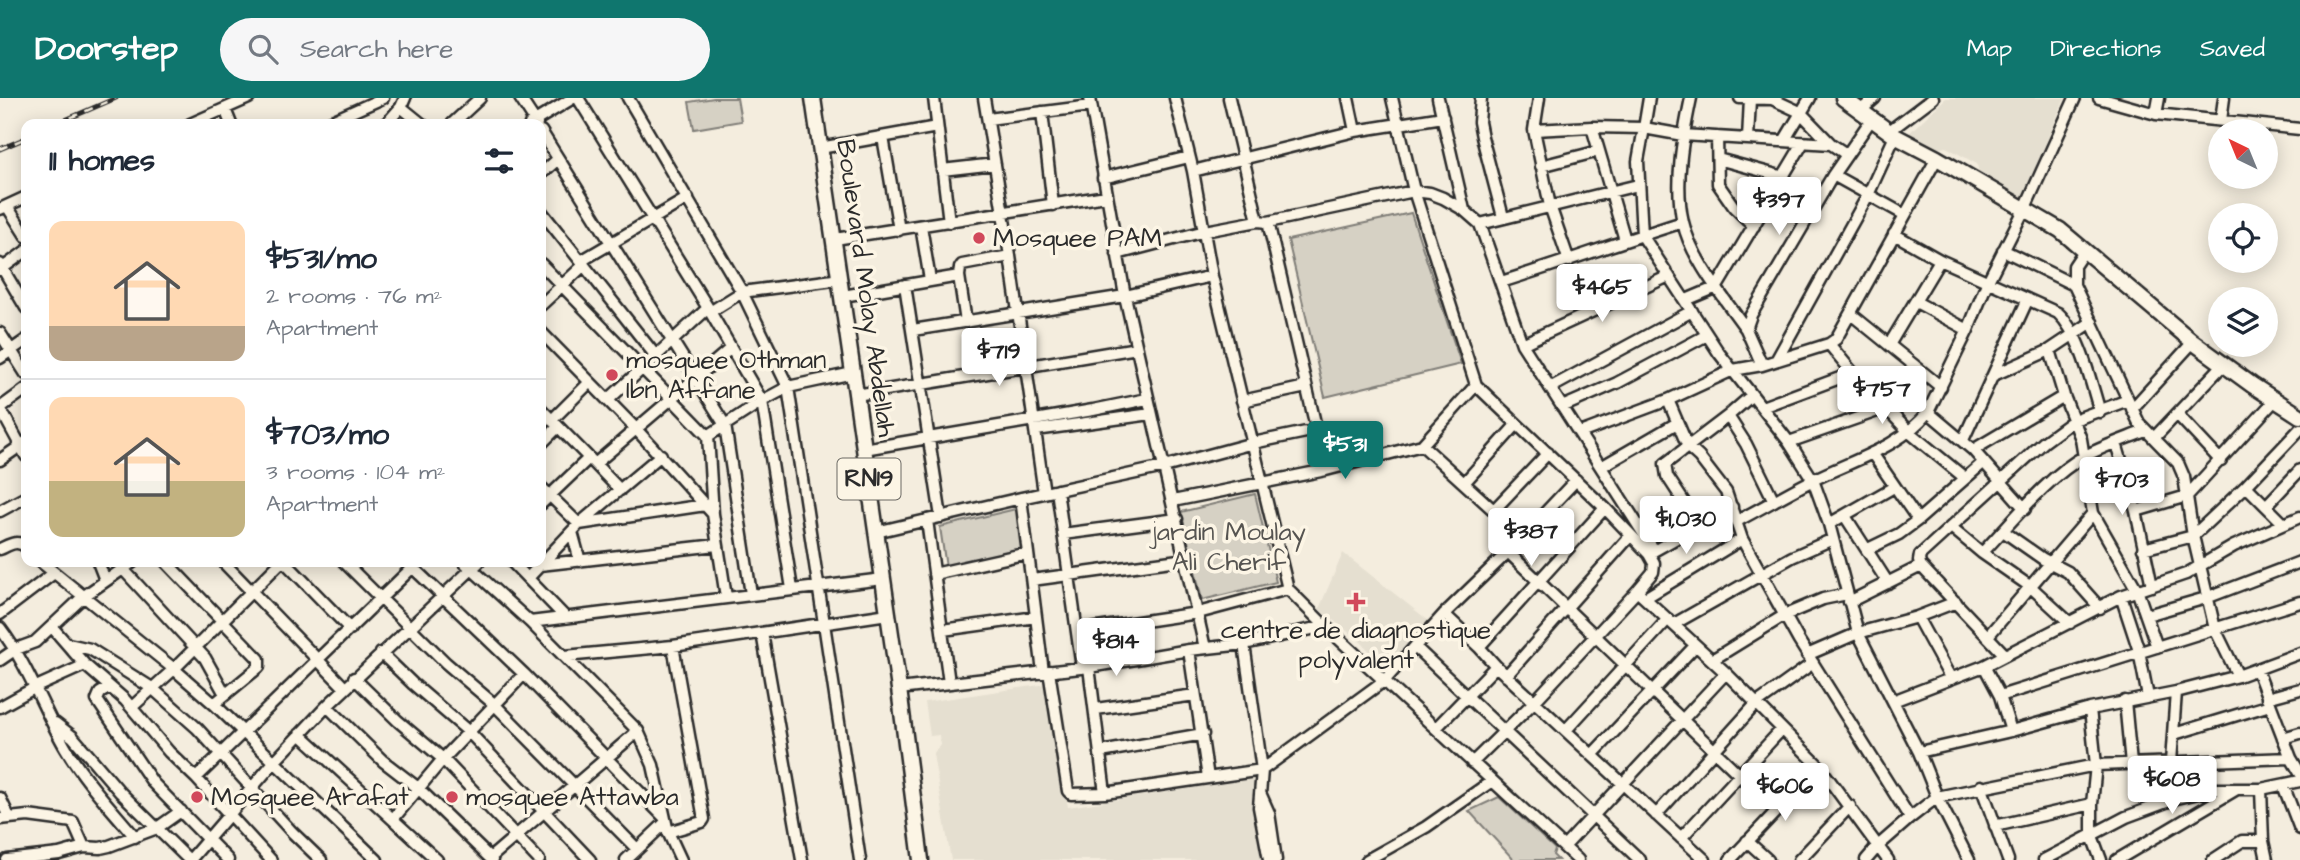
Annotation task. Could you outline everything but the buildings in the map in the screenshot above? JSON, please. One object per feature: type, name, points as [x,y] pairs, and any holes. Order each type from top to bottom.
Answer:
[{"type":"main road","name":"Boulevard Molay Abdellah","points":[[814,98],[900,689],[921,860]]},
{"type":"main road","points":[[1843,98],[1891,134],[2060,230],[2193,342],[2300,416]]},
{"type":"street","points":[[201,119],[249,98]]},
{"type":"street","points":[[336,119],[383,98]]},
{"type":"street","points":[[461,119],[480,98]]},
{"type":"street","points":[[520,98],[532,119]]},
{"type":"street","points":[[544,119],[573,98]]},
{"type":"street","points":[[578,98],[762,401],[792,589]]},
{"type":"street","points":[[628,98],[741,292],[788,387],[860,860]]},
{"type":"street","points":[[934,98],[949,222]]},
{"type":"street","points":[[984,98],[1044,493]]},
{"type":"street","points":[[1175,98],[1193,171],[1212,275],[1288,589],[1578,860]]},
{"type":"street","points":[[1229,98],[1243,159],[1263,221],[1306,387],[1325,470]]},
{"type":"street","points":[[1348,98],[1355,131]]},
{"type":"street","points":[[1392,98],[1414,191],[1476,385],[1631,535],[1652,552]]},
{"type":"street","points":[[1438,98],[1464,210]]},
{"type":"street","points":[[1481,98],[1479,122],[1503,217]]},
{"type":"street","points":[[1539,98],[1534,130],[1550,206],[1569,261]]},
{"type":"street","points":[[1649,98],[1638,162],[1642,235],[1707,335],[1788,442],[1813,480],[1829,524],[1858,633],[1919,752],[1937,797],[1968,860]]},
{"type":"street","points":[[1691,98],[1683,135],[1683,222],[1691,244],[1746,329],[1762,365]]},
{"type":"street","points":[[1740,98],[1771,99],[1800,113],[1846,154]]},
{"type":"street","points":[[1784,141],[1810,98]]},
{"type":"street","points":[[1746,329],[1751,315],[1846,154],[1875,98]]},
{"type":"street","points":[[1777,359],[1868,195],[1891,134],[1933,98]]},
{"type":"street","points":[[1737,521],[1909,432],[1928,412],[2075,98]]},
{"type":"street","points":[[2156,114],[2159,98]]},
{"type":"street","points":[[2221,119],[2224,98]]},
{"type":"street","points":[[1748,139],[1750,99]]},
{"type":"street","points":[[2104,99],[2156,114],[2210,119]]},
{"type":"street","points":[[988,119],[1091,102],[1116,254],[1205,648]]},
{"type":"street","points":[[390,119],[403,103],[417,119]]},
{"type":"street","points":[[225,108],[228,119]]},
{"type":"street","points":[[1042,112],[1053,205]]},
{"type":"street","points":[[1193,171],[1355,131],[1443,117]]},
{"type":"street","points":[[2278,126],[2300,129]]},
{"type":"street","points":[[820,148],[937,127]]},
{"type":"street","points":[[1592,127],[1625,240]]},
{"type":"street","points":[[1534,130],[1644,128],[1683,135],[1832,144]]},
{"type":"street","points":[[883,137],[899,230]]},
{"type":"street","points":[[1717,137],[1718,180],[1721,189],[1734,207],[1754,226]]},
{"type":"street","points":[[546,140],[724,425],[751,594]]},
{"type":"street","points":[[1686,300],[1717,287],[1803,143]]},
{"type":"street","points":[[1541,166],[1599,151]]},
{"type":"street","points":[[1103,178],[1189,157]]},
{"type":"street","points":[[1580,433],[1668,400],[1733,370],[1762,365],[1829,344],[1836,339],[1937,158]]},
{"type":"street","points":[[546,170],[558,159]]},
{"type":"street","points":[[1718,159],[1784,177]]},
{"type":"street","points":[[942,170],[995,164]]},
{"type":"street","points":[[1833,175],[1905,215]]},
{"type":"street","points":[[1480,224],[1638,185]]},
{"type":"street","points":[[1116,254],[1205,231],[1414,191],[1430,193],[1464,210],[1480,224],[1522,344],[1652,552],[1653,572],[1641,595]]},
{"type":"street","points":[[835,239],[1106,196]]},
{"type":"street","points":[[546,300],[583,263],[610,243],[688,198]]},
{"type":"street","points":[[21,199],[4,207],[21,229]]},
{"type":"street","points":[[546,217],[655,355]]},
{"type":"street","points":[[1501,282],[1683,222]]},
{"type":"street","points":[[921,226],[930,280]]},
{"type":"street","points":[[1894,234],[1987,283],[2058,313],[2073,335],[2100,412]]},
{"type":"street","points":[[2003,250],[2074,285]]},
{"type":"street","points":[[2084,251],[2074,266],[2074,285],[2130,404],[2149,435],[2178,463],[2184,477],[2206,598],[2215,629],[2238,676]]},
{"type":"street","points":[[21,254],[1,268],[21,300]]},
{"type":"street","points":[[966,322],[960,276],[962,264],[1010,256]]},
{"type":"street","points":[[1889,345],[1940,260]]},
{"type":"street","points":[[546,269],[708,436],[713,514],[726,597]]},
{"type":"street","points":[[913,330],[1125,296],[1212,275]]},
{"type":"street","points":[[1522,344],[1669,275]]},
{"type":"street","points":[[843,296],[960,276]]},
{"type":"street","points":[[608,400],[655,355],[709,310],[741,292],[841,279]]},
{"type":"street","points":[[905,285],[941,517]]},
{"type":"street","points":[[1963,440],[2027,301]]},
{"type":"street","points":[[1916,302],[1968,330]]},
{"type":"street","points":[[1550,388],[1692,311]]},
{"type":"street","points":[[1851,314],[1941,387]]},
{"type":"street","points":[[1994,376],[2050,350],[2092,322]]},
{"type":"street","points":[[0,333],[21,366]]},
{"type":"street","points":[[1562,407],[1627,378],[1707,335]]},
{"type":"street","points":[[546,337],[661,455],[713,514]]},
{"type":"street","points":[[2006,655],[1922,566],[1920,555],[2024,459],[2074,420],[2130,404],[2193,342]]},
{"type":"street","points":[[0,358],[21,344]]},
{"type":"street","points":[[1829,344],[1909,432],[1965,478]]},
{"type":"street","points":[[546,499],[636,429],[731,348]]},
{"type":"street","points":[[856,396],[1137,348]]},
{"type":"street","points":[[2050,350],[2084,457],[2093,513],[2137,590],[2157,646]]},
{"type":"street","points":[[1982,553],[2046,486],[2084,457],[2116,443],[2149,435],[2177,414],[2224,364]]},
{"type":"street","points":[[708,436],[788,387],[853,373]]},
{"type":"street","points":[[1762,407],[1853,373]]},
{"type":"street","points":[[546,436],[590,382]]},
{"type":"street","points":[[1173,502],[1325,470],[1422,445],[1476,385]]},
{"type":"street","points":[[1242,401],[1306,387]]},
{"type":"street","points":[[21,393],[0,408],[21,441]]},
{"type":"street","points":[[1699,525],[1665,469],[1665,464],[1752,395]]},
{"type":"street","points":[[1973,450],[1994,435],[2064,396]]},
{"type":"street","points":[[1035,424],[1147,398]]},
{"type":"street","points":[[1668,400],[1688,447],[1720,483],[1732,507],[1742,539],[1784,615],[1910,818]]},
{"type":"street","points":[[2136,511],[2187,496],[2275,400]]},
{"type":"street","points":[[1788,442],[1886,408]]},
{"type":"street","points":[[1093,410],[1096,422]]},
{"type":"street","points":[[1928,412],[1963,440],[2025,509]]},
{"type":"street","points":[[546,414],[620,490]]},
{"type":"street","points":[[864,449],[929,437],[1035,424],[1096,422],[1151,414]]},
{"type":"street","points":[[2177,414],[2221,461]]},
{"type":"street","points":[[1728,416],[1746,444],[1774,501]]},
{"type":"street","points":[[1601,467],[1677,423]]},
{"type":"street","points":[[1464,484],[1517,424]]},
{"type":"street","points":[[876,532],[1316,430]]},
{"type":"street","points":[[2143,549],[2193,536],[2298,437]]},
{"type":"street","points":[[2116,443],[2136,511],[2151,586]]},
{"type":"street","points":[[0,460],[21,445]]},
{"type":"street","points":[[1422,445],[1522,537]]},
{"type":"street","points":[[1493,510],[1548,453]]},
{"type":"street","points":[[1872,453],[1918,520]]},
{"type":"street","points":[[546,559],[575,528],[661,455]]},
{"type":"street","points":[[1868,549],[1899,534],[1918,520],[1984,462]]},
{"type":"street","points":[[2266,506],[2300,470]]},
{"type":"street","points":[[1021,498],[1036,617],[1068,791],[1074,795],[1105,793],[1262,770],[1385,680],[1444,614],[1576,480]]},
{"type":"street","points":[[2246,486],[2284,524]]},
{"type":"street","points":[[1829,524],[1894,487]]},
{"type":"street","points":[[1058,490],[1077,631],[1096,709],[1105,793]]},
{"type":"street","points":[[546,493],[575,528],[580,561]]},
{"type":"street","points":[[0,511],[21,500]]},
{"type":"street","points":[[575,528],[705,505]]},
{"type":"street","points":[[1652,552],[1732,507]]},
{"type":"street","points":[[1479,647],[1605,508]]},
{"type":"street","points":[[1988,636],[2093,513]]},
{"type":"street","points":[[1845,516],[1888,583]]},
{"type":"street","points":[[1893,701],[1984,666],[2121,596],[2200,566],[2234,546],[2300,517]]},
{"type":"street","points":[[1063,534],[1177,519]]},
{"type":"street","points":[[927,520],[949,684]]},
{"type":"street","points":[[1951,527],[1982,553],[2031,587],[2070,624]]},
{"type":"street","points":[[2003,531],[2068,572],[2100,607]]},
{"type":"street","points":[[1506,676],[1631,535]]},
{"type":"street","points":[[1472,763],[1534,702],[1594,637],[1641,595],[1742,539]]},
{"type":"street","points":[[1566,730],[1625,666],[1671,622],[1791,557],[1833,539]]},
{"type":"street","points":[[0,550],[13,543],[21,543]]},
{"type":"street","points":[[546,564],[717,545]]},
{"type":"street","points":[[1508,552],[1776,810]]},
{"type":"street","points":[[934,574],[1028,553]]},
{"type":"street","points":[[1032,580],[1186,559]]},
{"type":"street","points":[[2147,615],[2206,598],[2300,562]]},
{"type":"street","points":[[1712,660],[1784,615],[1823,599],[1848,598],[1888,583],[1922,566]]},
{"type":"street","points":[[47,567],[214,704],[377,860]]},
{"type":"street","points":[[99,567],[105,580]]},
{"type":"street","points":[[171,567],[223,619],[260,662],[259,667],[214,704]]},
{"type":"street","points":[[228,567],[345,688]]},
{"type":"street","points":[[132,707],[278,567]]},
{"type":"street","points":[[288,567],[350,629]]},
{"type":"street","points":[[349,567],[446,663],[495,704],[637,849]]},
{"type":"street","points":[[196,778],[350,629],[408,567]]},
{"type":"street","points":[[416,567],[442,596],[524,674],[666,824]]},
{"type":"street","points":[[51,720],[73,737],[120,792],[189,860],[300,734],[469,567]]},
{"type":"street","points":[[475,567],[638,732],[653,765],[666,824],[681,860]]},
{"type":"street","points":[[517,567],[565,617]]},
{"type":"street","points":[[528,578],[538,567]]},
{"type":"street","points":[[0,660],[16,649],[35,642],[84,596],[122,568],[205,658],[225,694]]},
{"type":"street","points":[[0,614],[54,573]]},
{"type":"street","points":[[530,622],[883,579]]},
{"type":"street","points":[[1077,631],[1198,613],[1288,589]]},
{"type":"street","points":[[1641,595],[1726,673],[1819,766],[1888,860]]},
{"type":"street","points":[[2121,596],[2139,651],[2148,697]]},
{"type":"street","points":[[1656,815],[1756,704],[1810,659],[1858,633],[1917,617],[1956,602]]},
{"type":"street","points":[[2000,696],[2300,602]]},
{"type":"street","points":[[565,656],[673,646],[888,614]]},
{"type":"street","points":[[1444,614],[1506,676],[1705,860]]},
{"type":"street","points":[[943,629],[1036,617]]},
{"type":"street","points":[[1917,617],[1951,679]]},
{"type":"street","points":[[900,689],[1086,668],[1189,650],[1244,644],[1325,626]]},
{"type":"street","points":[[52,627],[85,665],[132,707],[169,752],[271,860]]},
{"type":"street","points":[[0,628],[16,649],[37,687],[66,748],[99,794],[135,837]]},
{"type":"street","points":[[762,633],[802,860]]},
{"type":"street","points":[[68,644],[90,649],[152,688],[222,755],[321,860]]},
{"type":"street","points":[[1244,644],[1262,770],[1259,807],[1269,860]]},
{"type":"street","points":[[626,860],[666,824],[702,822],[705,819],[673,646]]},
{"type":"street","points":[[1592,755],[1695,646]]},
{"type":"street","points":[[1415,647],[1640,860]]},
{"type":"street","points":[[1189,650],[1208,778]]},
{"type":"street","points":[[381,653],[469,732],[590,860]]},
{"type":"street","points":[[1919,752],[2090,709],[2176,692],[2238,676],[2300,653]]},
{"type":"street","points":[[0,707],[85,665]]},
{"type":"street","points":[[1436,728],[1496,666]]},
{"type":"street","points":[[1984,666],[2000,696],[2011,731]]},
{"type":"street","points":[[1866,860],[1878,846],[1937,797],[1981,786],[2096,765],[2171,762],[2296,765],[2257,670]]},
{"type":"street","points":[[1564,847],[1726,673]]},
{"type":"street","points":[[393,819],[443,759],[524,674]]},
{"type":"street","points":[[354,678],[398,721],[443,759],[539,860]]},
{"type":"street","points":[[110,687],[100,693],[97,700],[153,783],[228,860]]},
{"type":"street","points":[[2174,734],[2300,689]]},
{"type":"street","points":[[2171,762],[2176,692]]},
{"type":"street","points":[[1096,709],[1195,695]]},
{"type":"street","points":[[2125,701],[2131,764]]},
{"type":"street","points":[[327,706],[383,761],[418,788],[491,859],[515,835],[638,732]]},
{"type":"street","points":[[2090,709],[2096,765],[2092,836],[2101,860]]},
{"type":"street","points":[[1681,838],[1782,729]]},
{"type":"street","points":[[2283,738],[2300,733]]},
{"type":"street","points":[[300,734],[437,860]]},
{"type":"street","points":[[1101,752],[1203,734]]},
{"type":"street","points":[[1730,860],[1819,766]]},
{"type":"street","points":[[2044,860],[2126,817],[2177,798],[2203,791],[2261,789],[2300,780]]},
{"type":"street","points":[[1367,860],[1426,827],[1492,781]]},
{"type":"street","points":[[2283,785],[2300,829]]},
{"type":"street","points":[[1981,786],[2008,860]]},
{"type":"street","points":[[2117,860],[2239,788]]},
{"type":"street","points":[[2261,789],[2263,841],[2267,860]]},
{"type":"street","points":[[1261,795],[1269,813],[1276,860]]},
{"type":"street","points":[[0,798],[4,818],[41,817],[73,822],[84,847]]},
{"type":"street","points":[[1995,826],[2092,804]]},
{"type":"street","points":[[1799,860],[1850,806]]},
{"type":"street","points":[[7,860],[56,857],[84,847],[100,848],[157,828],[181,811]]},
{"type":"street","points":[[1747,841],[1768,860]]},
{"type":"street","points":[[2213,860],[2242,841],[2263,841]]},
{"type":"shaded area","points":[[1946,98],[2065,98],[2022,198],[1979,173],[1977,164],[1946,147],[1936,149],[1921,141],[1918,145],[1904,138]]},
{"type":"shaded area","points":[[1343,553],[1429,621],[1390,673],[1361,642],[1319,609]]},
{"type":"shaded area","points":[[1047,684],[1068,807],[1253,779],[1267,860],[951,860],[933,754],[940,745],[939,735],[930,736],[925,702]]},
{"type":"green space","points":[[737,98],[741,121],[694,129],[689,102]]},
{"type":"green space","points":[[1411,213],[1461,364],[1325,397],[1288,240]]},
{"type":"green space","name":"jardin Moulay Ali Cherif","points":[[1255,494],[1276,582],[1202,600],[1181,512]]},
{"type":"green space","points":[[1020,508],[1027,560],[947,574],[940,527]]},
{"type":"green space","points":[[1499,797],[1555,849],[1553,855],[1558,860],[1514,860],[1469,811]]},
{"type":"railway","points":[[68,119],[116,98]]},
{"type":"railway","points":[[0,149],[21,140]]},
{"type":"place","name":"Mosquee PAM","points":[[979,238]]},
{"type":"place","name":"mosquee Othman Ibn Affane","points":[[612,375]]},
{"type":"place","name":"centre de diagnostique polyvalent","points":[[1356,602]]},
{"type":"place","name":"Mosquee Arafat","points":[[197,797]]},
{"type":"place","name":"mosquee Attawba","points":[[452,797]]}]
